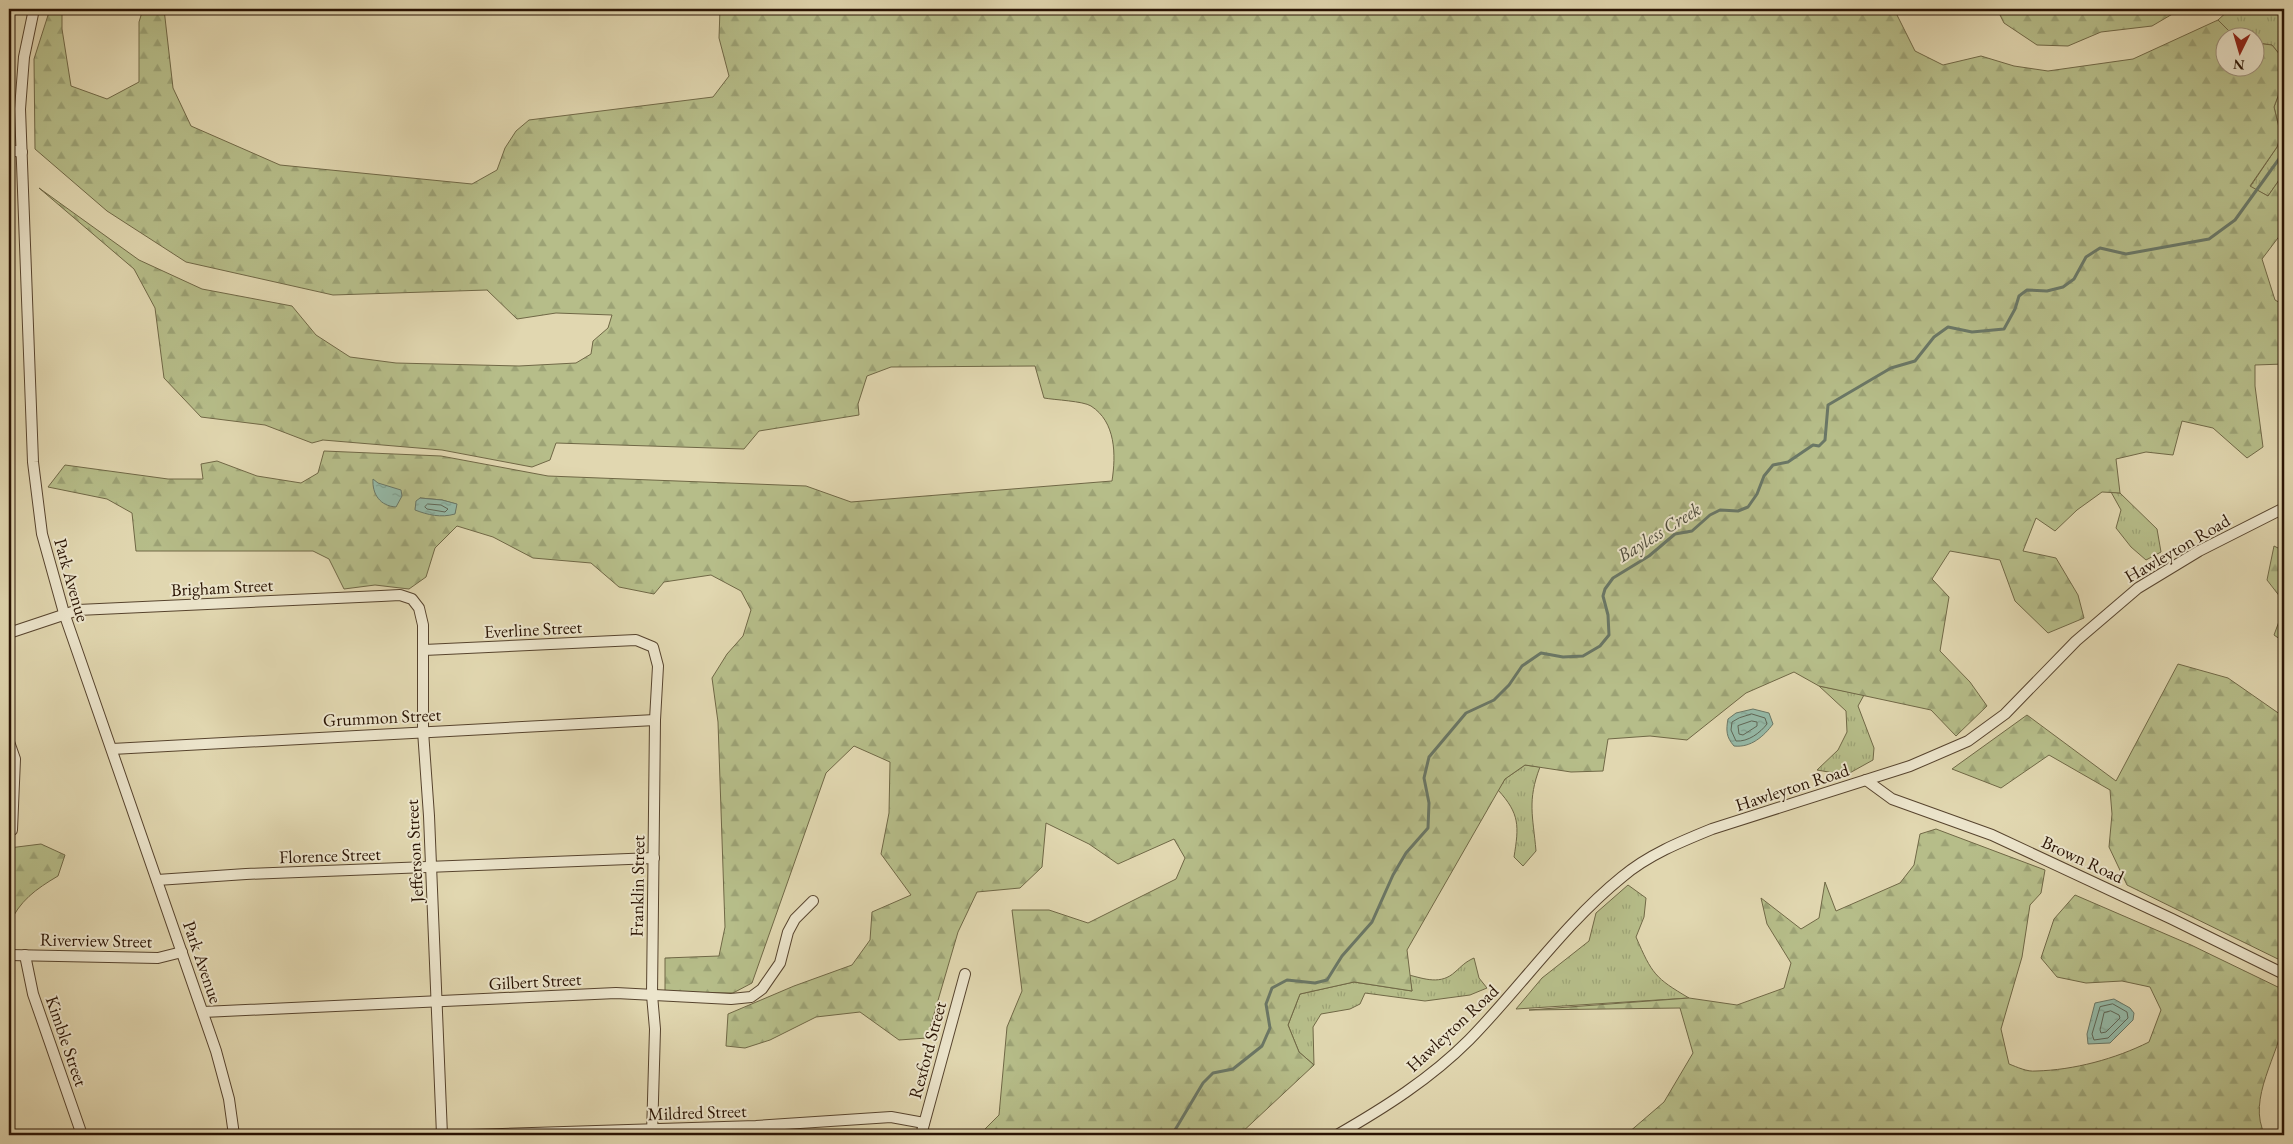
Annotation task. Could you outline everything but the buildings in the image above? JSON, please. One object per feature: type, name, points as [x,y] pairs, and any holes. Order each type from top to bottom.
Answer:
[{"type":"street","name":"Park Avenue","points":[[34,9],[26,40],[22,79],[22,152],[34,480],[42,534],[64,613],[158,880],[226,1082],[234,1135]]},
{"type":"street","points":[[9,150],[22,152]]},
{"type":"street","name":"Hawleyton Road","points":[[1337,1135],[1382,1109],[1441,1066],[1489,1019],[1593,904],[1623,876],[1644,862],[1681,842],[1712,830],[1927,760],[1981,733],[2023,697],[2076,642],[2138,588],[2200,551],[2284,508]]},
{"type":"street","name":"Jefferson Street","points":[[381,596],[400,595],[412,599],[416,602],[423,625],[423,731],[431,867],[442,1135]]},
{"type":"street","name":"Brigham Street","points":[[9,633],[64,613],[78,610],[381,596]]},
{"type":"street","name":"Everline Street","points":[[424,650],[636,640],[645,643]]},
{"type":"street","name":"Franklin Street","points":[[645,643],[653,647],[658,666],[655,720],[652,995],[655,1029],[652,1133]]},
{"type":"street","name":"Grummon Street","points":[[112,749],[655,720]]},
{"type":"street","points":[[9,742],[15,759],[12,830]]},
{"type":"street","name":"Brown Road","points":[[1866,780],[1892,799],[1992,835],[2284,974]]},
{"type":"street","name":"Florence Street","points":[[158,880],[246,874],[654,858]]},
{"type":"street","name":"Gilbert Street","points":[[203,1012],[616,993],[731,999],[751,997],[762,989],[780,963],[788,932],[795,919],[813,901]]},
{"type":"street","name":"Riverview Street","points":[[9,955],[158,958],[182,952]]},
{"type":"street","name":"Kimble Street","points":[[25,955],[33,994],[82,1135]]},
{"type":"street","name":"Rexford Street","points":[[921,1135],[965,974]]},
{"type":"street","name":"Mildred Street","points":[[471,1135],[652,1133],[892,1116],[924,1123]]},
{"type":"green space","points":[[50,9],[62,9],[62,29],[71,86],[107,99],[139,82],[139,22],[143,9],[164,9],[173,88],[191,126],[280,165],[472,184],[497,170],[505,148],[516,131],[529,120],[713,97],[729,76],[719,38],[720,9],[1894,9],[1915,51],[1943,65],[1981,56],[2014,66],[2048,71],[2133,59],[2218,20],[2226,28],[2216,28],[2216,78],[2266,78],[2266,44],[2272,45],[2284,60],[2284,80],[2274,107],[2281,136],[2277,147],[2250,186],[2268,196],[2284,173],[2284,230],[2262,259],[2275,300],[2284,305],[2284,364],[2255,365],[2255,386],[2263,447],[2247,458],[2213,428],[2182,421],[2173,455],[2146,452],[2116,459],[2120,493],[2102,492],[2077,510],[2055,531],[2036,518],[2023,551],[2056,558],[2078,595],[2084,618],[2048,633],[2015,601],[2000,560],[1950,551],[1932,579],[1949,597],[1940,651],[1970,682],[1987,706],[1956,736],[1931,710],[1819,686],[1794,672],[1746,693],[1687,740],[1650,736],[1608,739],[1603,771],[1571,772],[1525,765],[1505,779],[1407,950],[1412,991],[1354,982],[1300,994],[1288,1025],[1299,1052],[1314,1065],[1239,1135],[979,1135],[999,1115],[1007,1027],[1022,991],[1012,910],[1049,910],[1088,923],[1176,879],[1185,858],[1174,839],[1118,864],[1089,844],[1046,823],[1042,867],[1020,888],[977,892],[958,932],[927,1038],[899,1040],[860,1012],[816,1017],[770,1040],[745,1048],[726,1046],[728,1014],[794,986],[852,965],[870,940],[872,912],[911,895],[881,854],[889,813],[890,762],[854,746],[826,773],[752,983],[733,993],[665,992],[665,958],[719,956],[725,927],[718,722],[712,678],[727,654],[743,636],[751,610],[741,591],[711,575],[664,582],[654,594],[619,587],[591,563],[533,558],[493,537],[457,526],[435,548],[426,577],[409,589],[375,585],[344,589],[329,559],[313,551],[136,551],[132,513],[107,499],[48,487],[65,465],[168,479],[203,479],[201,464],[217,461],[257,476],[301,483],[318,473],[324,451],[441,456],[548,476],[806,486],[851,502],[1112,481],[1114,450],[1110,430],[1099,413],[1087,404],[1044,398],[1035,366],[891,367],[867,376],[858,404],[859,415],[759,431],[744,449],[556,443],[550,460],[532,467],[442,450],[323,440],[312,443],[265,425],[201,417],[164,378],[155,308],[134,269],[39,188],[139,260],[202,289],[292,306],[316,335],[350,357],[396,363],[519,366],[576,363],[591,354],[593,341],[608,328],[612,315],[556,313],[517,319],[487,290],[333,295],[186,262],[107,211],[35,149],[34,59]],"holes":[[[420,498],[442,500],[456,504],[455,513]]]},
{"type":"green space","points":[[1997,9],[2181,9],[2152,26],[2101,32],[2068,46],[2037,45],[2004,23]]},
{"type":"green space","points":[[2230,9],[2284,9],[2284,60],[2272,45],[2266,44],[2266,28],[2226,28],[2218,20]]},
{"type":"green space","points":[[2284,80],[2284,173],[2268,196],[2250,187],[2277,147],[2281,136],[2274,107]]},
{"type":"green space","points":[[2111,492],[2120,493],[2157,529],[2161,552],[2146,560],[2131,547],[2116,528],[2121,510]]},
{"type":"green space","points":[[2274,546],[2284,551],[2284,602],[2267,580]]},
{"type":"green space","points":[[2284,608],[2284,642],[2274,635]]},
{"type":"green space","points":[[2178,664],[2228,678],[2284,717],[2284,962],[2127,885],[2109,847],[2112,814],[2110,790],[2049,755],[2001,788],[1952,769],[2027,715],[2116,781]]},
{"type":"green space","points":[[1819,686],[1864,695],[1858,706],[1874,748],[1873,760],[1846,775],[1817,770],[1838,750],[1847,732],[1846,711]]},
{"type":"green space","points":[[1525,765],[1540,767],[1532,799],[1536,851],[1523,866],[1514,857],[1517,829],[1514,814],[1498,790],[1505,779]]},
{"type":"green space","points":[[1936,829],[2045,870],[2041,893],[2030,905],[2022,957],[2001,1029],[2009,1064],[2033,1071],[2079,1066],[2122,1054],[2149,1042],[2161,1010],[2150,987],[2122,981],[2086,983],[2057,977],[2041,958],[2054,919],[2075,895],[2191,945],[2284,990],[2284,1015],[2281,1032],[2266,1076],[2259,1107],[2260,1121],[2265,1135],[1629,1135],[1628,1133],[1664,1102],[1693,1053],[1680,1008],[1529,1010],[1689,998],[1737,1005],[1784,988],[1791,963],[1767,924],[1761,898],[1801,929],[1819,918],[1825,882],[1836,911],[1900,883],[1914,865],[1920,834]]},
{"type":"green space","points":[[41,844],[65,855],[58,876],[42,886],[23,902],[9,925],[9,848]]},
{"type":"green space","points":[[1628,885],[1646,898],[1644,917],[1636,937],[1646,959],[1662,980],[1689,998],[1516,1009],[1542,978],[1589,941],[1596,913]]},
{"type":"green space","points":[[1474,958],[1479,978],[1487,988],[1470,995],[1425,1001],[1365,993],[1360,1004],[1350,1009],[1321,1014],[1313,1027],[1314,1065],[1299,1052],[1288,1025],[1300,994],[1354,982],[1412,991],[1409,975],[1433,980],[1444,979]]},
{"type":"water","points":[[373,479],[378,483],[401,490],[402,496],[396,507],[381,502],[374,490]]},
{"type":"water","points":[[420,498],[442,500],[457,504],[455,514],[435,515],[415,510],[416,501]]},
{"type":"water","points":[[1753,709],[1769,713],[1773,724],[1766,733],[1751,743],[1734,746],[1729,740],[1727,733],[1728,719],[1736,713]]},
{"type":"water","points":[[2114,999],[2130,1008],[2134,1013],[2133,1020],[2110,1043],[2088,1044],[2087,1034],[2095,1003]]},
{"type":"waterway","name":"Bayless Creek","points":[[2284,107],[2282,112],[2284,120]]},
{"type":"waterway","name":"Bayless Creek","points":[[1172,1135],[1203,1083],[1213,1073],[1233,1069],[1262,1046],[1270,1028],[1266,1004],[1272,988],[1287,980],[1315,983],[1327,980],[1342,956],[1372,922],[1393,875],[1406,853],[1428,828],[1429,803],[1424,778],[1429,757],[1466,713],[1494,700],[1509,685],[1522,666],[1541,653],[1563,657],[1583,656],[1600,646],[1609,635],[1608,615],[1603,596],[1605,589],[1613,578],[1649,556],[1675,534],[1692,531],[1710,515],[1720,510],[1738,511],[1748,507],[1757,494],[1764,476],[1773,465],[1788,462],[1813,445],[1819,446],[1825,440],[1828,405],[1891,368],[1915,361],[1934,337],[1948,327],[1972,332],[2004,329],[2015,309],[2019,296],[2027,290],[2047,291],[2063,287],[2074,279],[2086,257],[2100,248],[2126,254],[2209,239],[2235,220],[2284,152]]}]
